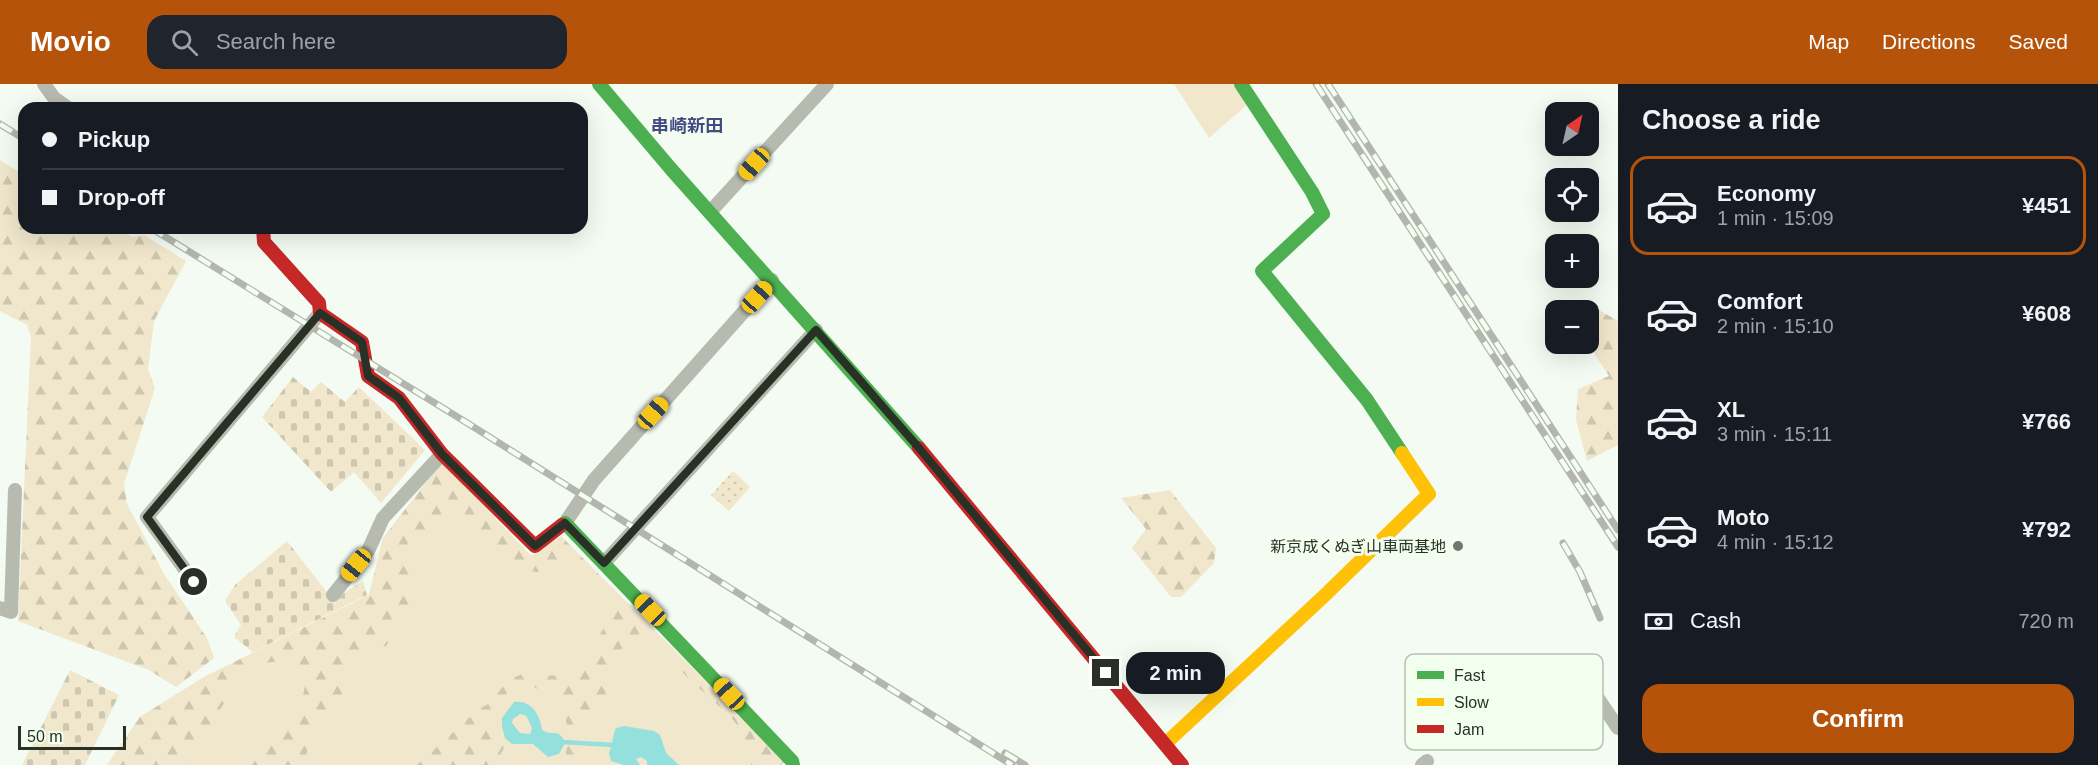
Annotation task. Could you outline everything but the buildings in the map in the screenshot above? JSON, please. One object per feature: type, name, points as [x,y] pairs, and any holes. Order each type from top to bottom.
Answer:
[{"type":"street","points":[[44,84],[60,102]]},
{"type":"street","points":[[599,84],[941,474],[1182,765]]},
{"type":"street","points":[[710,212],[827,84]]},
{"type":"street","points":[[1165,744],[1323,597],[1429,494],[1367,400],[1262,272],[1323,214],[1312,192],[1241,84]]},
{"type":"street","points":[[194,582],[147,517],[320,313],[319,303],[264,242],[263,234]]},
{"type":"street","points":[[320,313],[362,342],[368,376],[399,398],[442,454],[535,546],[565,523],[594,480],[772,280]]},
{"type":"street","points":[[604,563],[816,330]]},
{"type":"street","points":[[333,595],[368,551],[383,518],[442,454]]},
{"type":"street","points":[[0,608],[11,612],[15,490]]},
{"type":"street","points":[[565,523],[793,765]]},
{"type":"street","points":[[1603,706],[1618,728]]},
{"type":"green space","points":[[1174,84],[1234,84],[1248,104],[1209,138]]},
{"type":"green space","points":[[0,160],[18,171],[18,234],[128,234],[133,237],[144,235],[186,261],[154,321],[148,369],[155,388],[124,484],[127,504],[164,574],[207,638],[214,658],[176,687],[149,670],[18,621],[31,336],[27,325],[0,311]]},
{"type":"green space","points":[[1599,310],[1618,321],[1618,445],[1587,461],[1576,420],[1578,389],[1609,376],[1595,354],[1599,354]]},
{"type":"green space","points":[[293,377],[311,392],[321,382],[345,402],[359,387],[425,450],[381,503],[354,472],[331,492],[262,417]]},
{"type":"green space","points":[[442,462],[531,556],[561,536],[781,765],[107,765],[140,717],[204,677],[369,595],[383,538]]},
{"type":"green space","points":[[442,462],[531,556],[561,536],[785,761],[781,765],[751,765],[752,759],[744,734],[730,716],[689,679],[656,643],[647,638],[636,640],[625,646],[612,658],[607,669],[609,689],[594,710],[584,716],[571,765],[564,765],[567,727],[562,709],[549,695],[523,682],[514,685],[497,705],[498,727],[505,746],[495,765],[417,765],[479,709],[490,703],[509,679],[523,674],[577,677],[608,620],[611,607],[603,587],[574,564],[563,563],[537,572],[528,571],[507,557],[465,517],[453,515],[435,522],[423,537],[411,540],[407,544],[407,564],[412,593],[419,600],[419,606],[415,612],[405,616],[400,628],[386,646],[374,649],[351,671],[342,694],[330,712],[314,728],[305,765],[248,765],[260,747],[282,735],[303,695],[306,681],[300,668],[286,660],[265,663],[236,680],[186,765],[107,765],[140,717],[204,677],[369,595],[383,538]]},
{"type":"green space","points":[[733,471],[750,487],[729,511],[711,495]]},
{"type":"green space","points":[[1170,490],[1216,548],[1214,563],[1181,597],[1171,597],[1132,548],[1146,529],[1121,498]]},
{"type":"green space","points":[[287,541],[333,600],[363,581],[367,595],[253,652],[234,637],[241,625],[225,601],[235,585]]},
{"type":"green space","points":[[70,670],[119,695],[85,765],[22,765]]},
{"type":"water","points":[[514,702],[525,703],[534,709],[542,730],[560,735],[565,743],[559,754],[548,757],[533,744],[512,744],[505,738],[502,718]],"holes":[[[520,714],[524,715],[532,728],[530,734],[520,733],[512,723],[513,719]]]},
{"type":"water","points":[[624,726],[654,731],[660,735],[666,753],[679,765],[647,765],[647,761],[641,757],[636,759],[640,765],[624,765],[611,761],[609,753],[616,728]]},
{"type":"waterway","points":[[562,742],[613,745]]},
{"type":"railway","points":[[1316,84],[1618,547]]},
{"type":"railway","points":[[1328,84],[1618,530]]},
{"type":"railway","points":[[0,124],[18,135]]},
{"type":"railway","points":[[161,234],[464,421],[1012,765]]},
{"type":"railway","points":[[1563,543],[1580,572],[1600,618]]},
{"type":"railway","points":[[1005,753],[1025,765]]},
{"type":"traffic: fast","points":[[599,84],[671,169],[919,448]]},
{"type":"traffic: fast","points":[[1241,84],[1312,192],[1323,214],[1262,271],[1367,400],[1402,453]]},
{"type":"traffic: fast","points":[[562,525],[565,523],[792,761],[793,765]]},
{"type":"traffic: slow","points":[[1165,744],[1323,597],[1429,494],[1402,453]]},
{"type":"traffic: jam","points":[[263,234],[264,242],[319,303],[320,313],[362,342],[368,376],[399,398],[442,454],[535,546],[562,525]]},
{"type":"traffic: jam","points":[[919,448],[1182,765]]},
{"type":"place","name":"新京成くぬぎ山車両基地","points":[[1458,546]]},
{"type":"district","name":"串崎新田","points":[[687,126]]},
{"type":"route","points":[[194,582],[147,517],[320,313],[362,342],[368,376],[399,398],[442,454],[535,546],[565,523],[604,563],[816,330],[919,448],[1106,673]]}]
